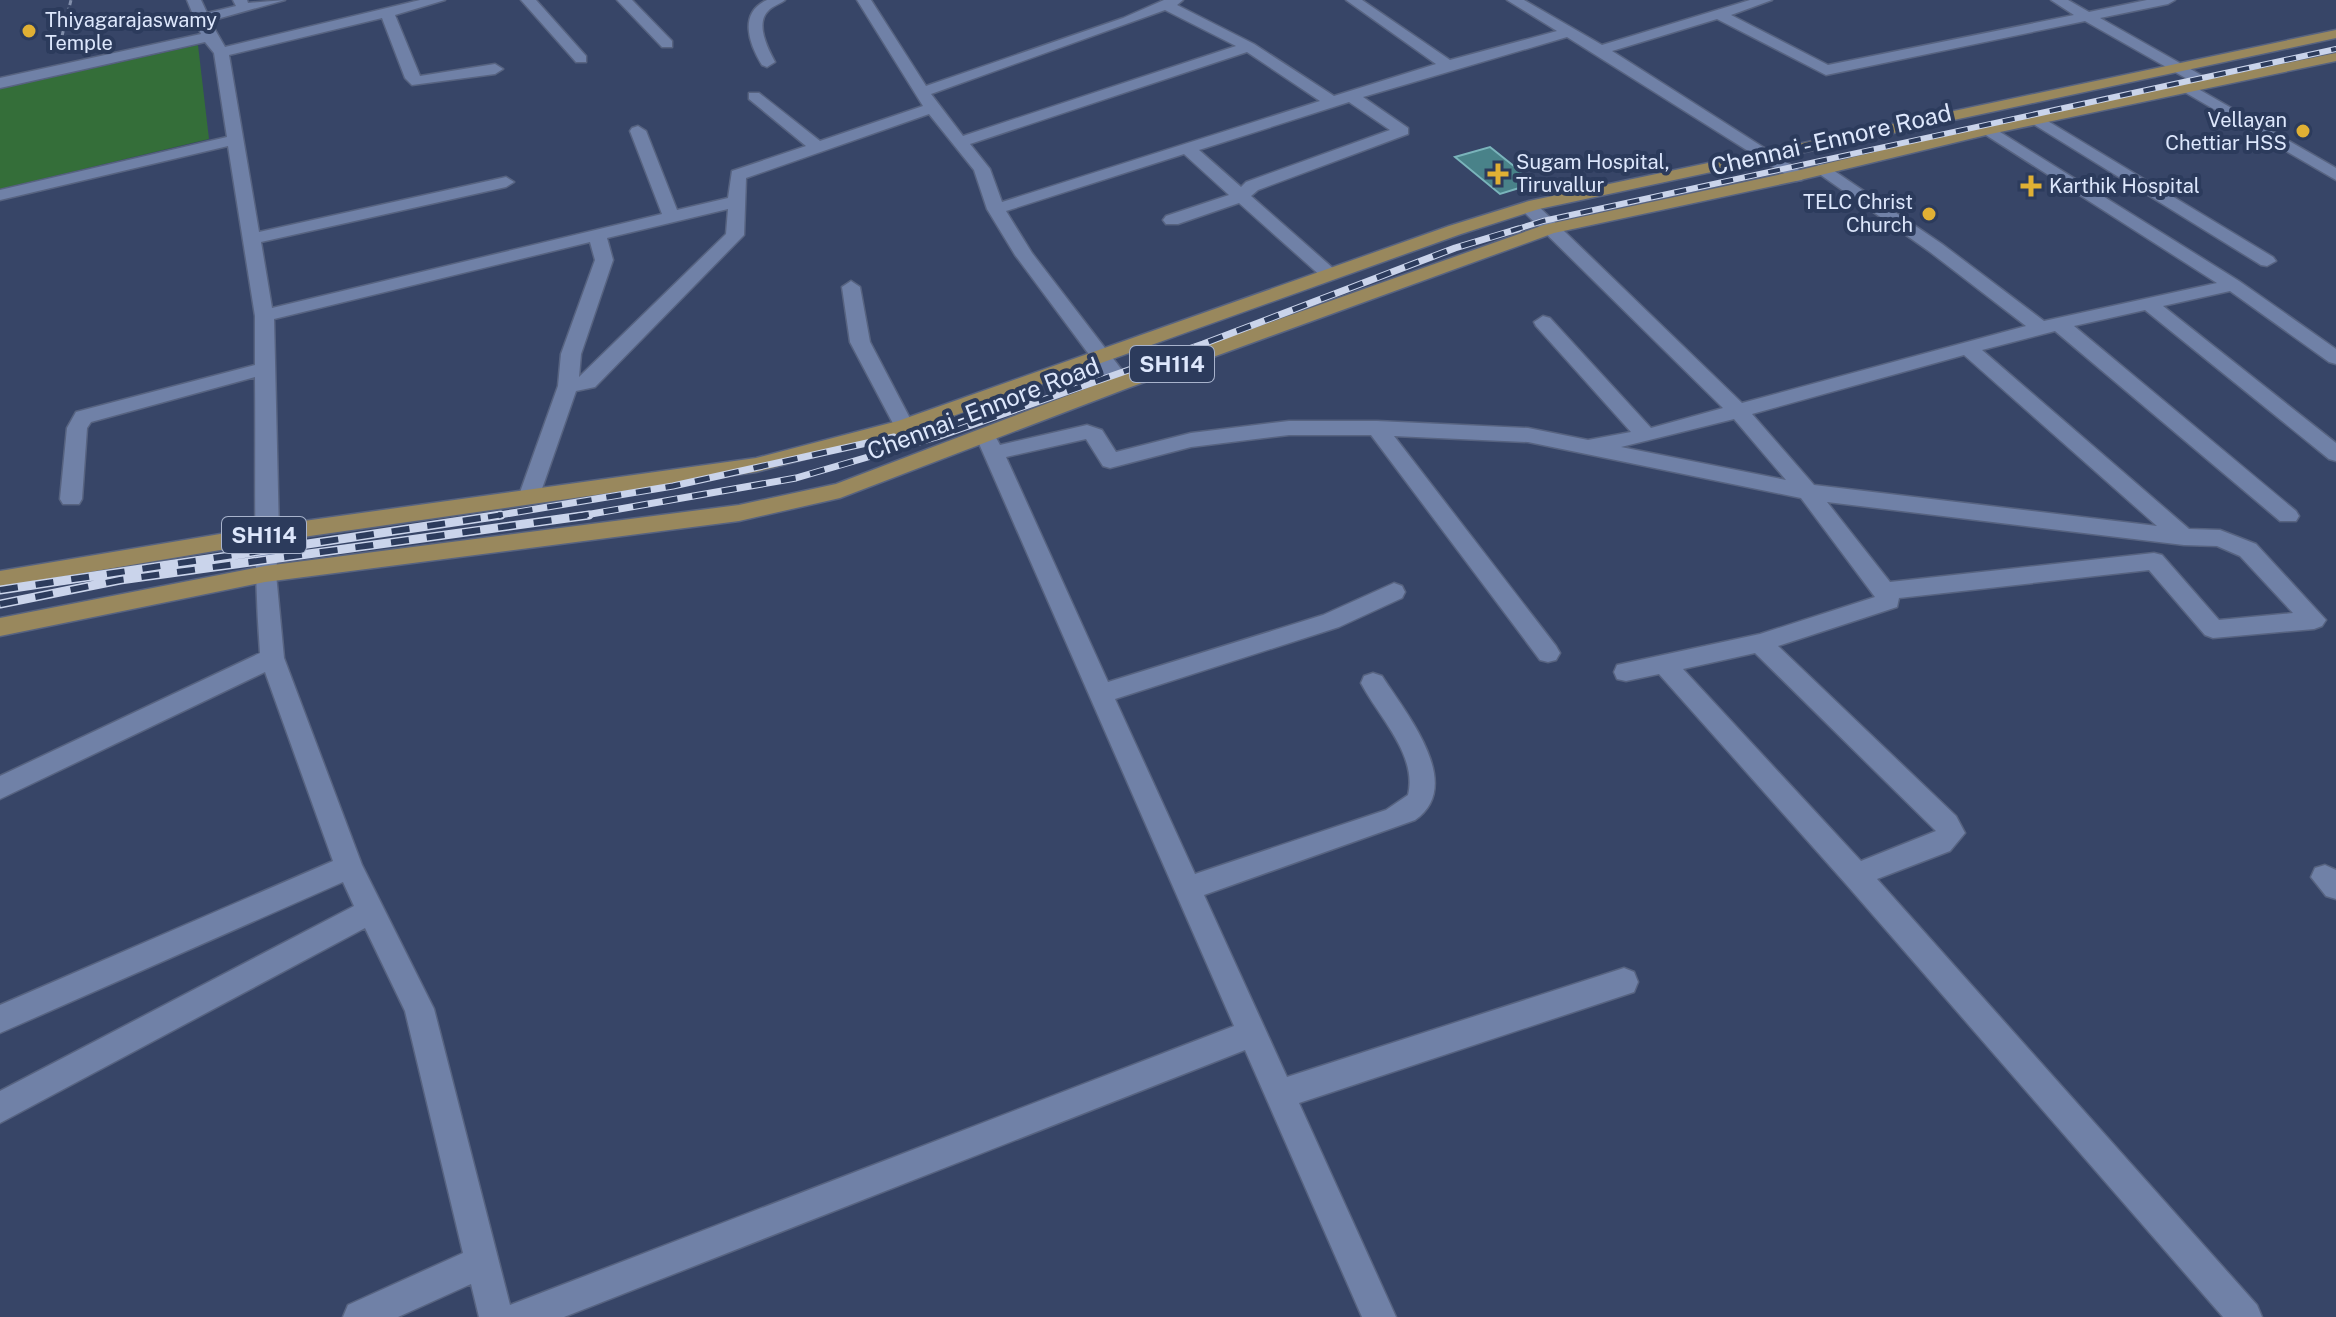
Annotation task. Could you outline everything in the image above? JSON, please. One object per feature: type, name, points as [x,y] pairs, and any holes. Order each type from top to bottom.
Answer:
[{"type":"main road","name":"Chennai - Ennore Road","points":[[0,627],[265,574],[739,513],[840,491],[990,444],[1121,383],[1550,229],[1796,176],[2036,119],[2190,80],[2336,34]]},
{"type":"main road","name":"Chennai - Ennore Road","points":[[0,579],[268,534],[756,465],[904,426],[1329,274],[1529,207],[1764,155],[2336,57]]},
{"type":"street","points":[[278,0],[196,5],[209,37],[221,52],[264,316],[268,534],[265,574],[272,658],[349,867],[419,1009],[496,1317]]},
{"type":"street","points":[[221,52],[438,0]]},
{"type":"street","points":[[528,0],[581,59]]},
{"type":"street","points":[[624,0],[667,44]]},
{"type":"street","points":[[767,62],[758,44],[755,20],[763,7],[778,0]]},
{"type":"street","points":[[864,0],[927,100],[982,169],[996,209],[1024,255],[1121,383]]},
{"type":"street","points":[[1353,0],[1448,65]]},
{"type":"street","points":[[1514,0],[1600,50],[1796,176]]},
{"type":"street","points":[[1600,50],[1765,0]]},
{"type":"street","points":[[2058,0],[2087,15],[2336,175]]},
{"type":"street","points":[[1718,14],[1826,70],[2168,0]]},
{"type":"street","points":[[568,386],[588,382],[735,235],[738,175],[818,148],[927,100],[1171,3],[1249,47],[1334,103]]},
{"type":"street","points":[[387,13],[417,82],[495,69]]},
{"type":"street","points":[[996,209],[1448,65],[1570,32]]},
{"type":"street","points":[[0,83],[209,37]]},
{"type":"street","points":[[960,142],[1249,47]]},
{"type":"street","points":[[754,96],[818,148]]},
{"type":"street","points":[[1172,220],[1242,196],[1252,186],[1402,131],[1352,97]]},
{"type":"street","points":[[2036,119],[2267,261]]},
{"type":"street","points":[[1986,130],[2233,285],[2336,358]]},
{"type":"street","points":[[638,131],[671,216]]},
{"type":"street","points":[[0,195],[234,140]]},
{"type":"street","points":[[1188,149],[1329,274]]},
{"type":"street","points":[[1824,169],[2050,326],[2288,516]]},
{"type":"street","points":[[252,239],[506,182]]},
{"type":"street","points":[[264,316],[738,201]]},
{"type":"street","points":[[1529,207],[1739,412],[1808,492],[1889,601],[1760,643],[1626,672]]},
{"type":"street","points":[[529,498],[568,386],[571,354],[604,260],[597,234]]},
{"type":"street","points":[[1580,447],[1647,436],[2050,326],[2233,285]]},
{"type":"street","points":[[851,287],[860,342],[904,426]]},
{"type":"street","points":[[2147,303],[2336,454]]},
{"type":"street","points":[[1543,322],[1647,436]]},
{"type":"street","points":[[1969,349],[2184,537]]},
{"type":"street","points":[[71,499],[77,428],[83,417],[266,368]]},
{"type":"street","points":[[1379,1317],[990,444],[1087,432],[1095,435],[1110,461],[1205,438],[1289,428],[1377,428],[1528,435],[1808,492],[2184,537],[2220,538],[2248,550],[2325,619]]},
{"type":"street","points":[[1377,428],[1548,653]]},
{"type":"street","points":[[1884,591],[2154,561],[2213,629],[2325,619]]},
{"type":"street","points":[[1100,694],[1331,621],[1394,592]]},
{"type":"street","points":[[1760,643],[1947,824],[1952,833],[1941,843],[1856,875]]},
{"type":"street","points":[[0,788],[272,658]]},
{"type":"street","points":[[1664,664],[1856,875],[2245,1317]]},
{"type":"street","points":[[1188,888],[1395,818],[1419,801],[1424,783],[1420,762],[1373,683]]},
{"type":"street","points":[[0,1019],[349,867]]},
{"type":"street","points":[[0,1108],[371,911]]},
{"type":"street","points":[[1281,1094],[1624,982]]},
{"type":"street","points":[[521,1317],[1253,1033]]},
{"type":"street","points":[[360,1317],[483,1261]]},
{"type":"path","points":[[37,54],[59,48],[71,0]]},
{"type":"shaded area","points":[[198,45],[209,139],[0,189],[0,89]]},
{"type":"building","points":[[1490,147],[1535,183],[1500,194],[1455,157]]},
{"type":"railway","points":[[1511,231],[1543,221],[2336,49]]},
{"type":"railway","points":[[574,517],[796,478],[940,436],[1203,344],[1455,248],[1518,229]]},
{"type":"railway","points":[[491,516],[673,486],[894,437]]},
{"type":"railway","points":[[491,516],[501,515]]},
{"type":"railway","points":[[0,604],[120,580],[589,515]]},
{"type":"railway","points":[[0,590],[491,516]]},
{"type":"place","name":"Thiyagarajaswamy Temple","points":[[29,31]]},
{"type":"place","name":"Vellayan Chettiar HSS","points":[[2303,131]]},
{"type":"place","name":"Sugam Hospital, Tiruvallur","points":[[1498,174]]},
{"type":"place","name":"Karthik Hospital","points":[[2031,186]]},
{"type":"place","name":"TELC Christ Church","points":[[1929,214]]}]
